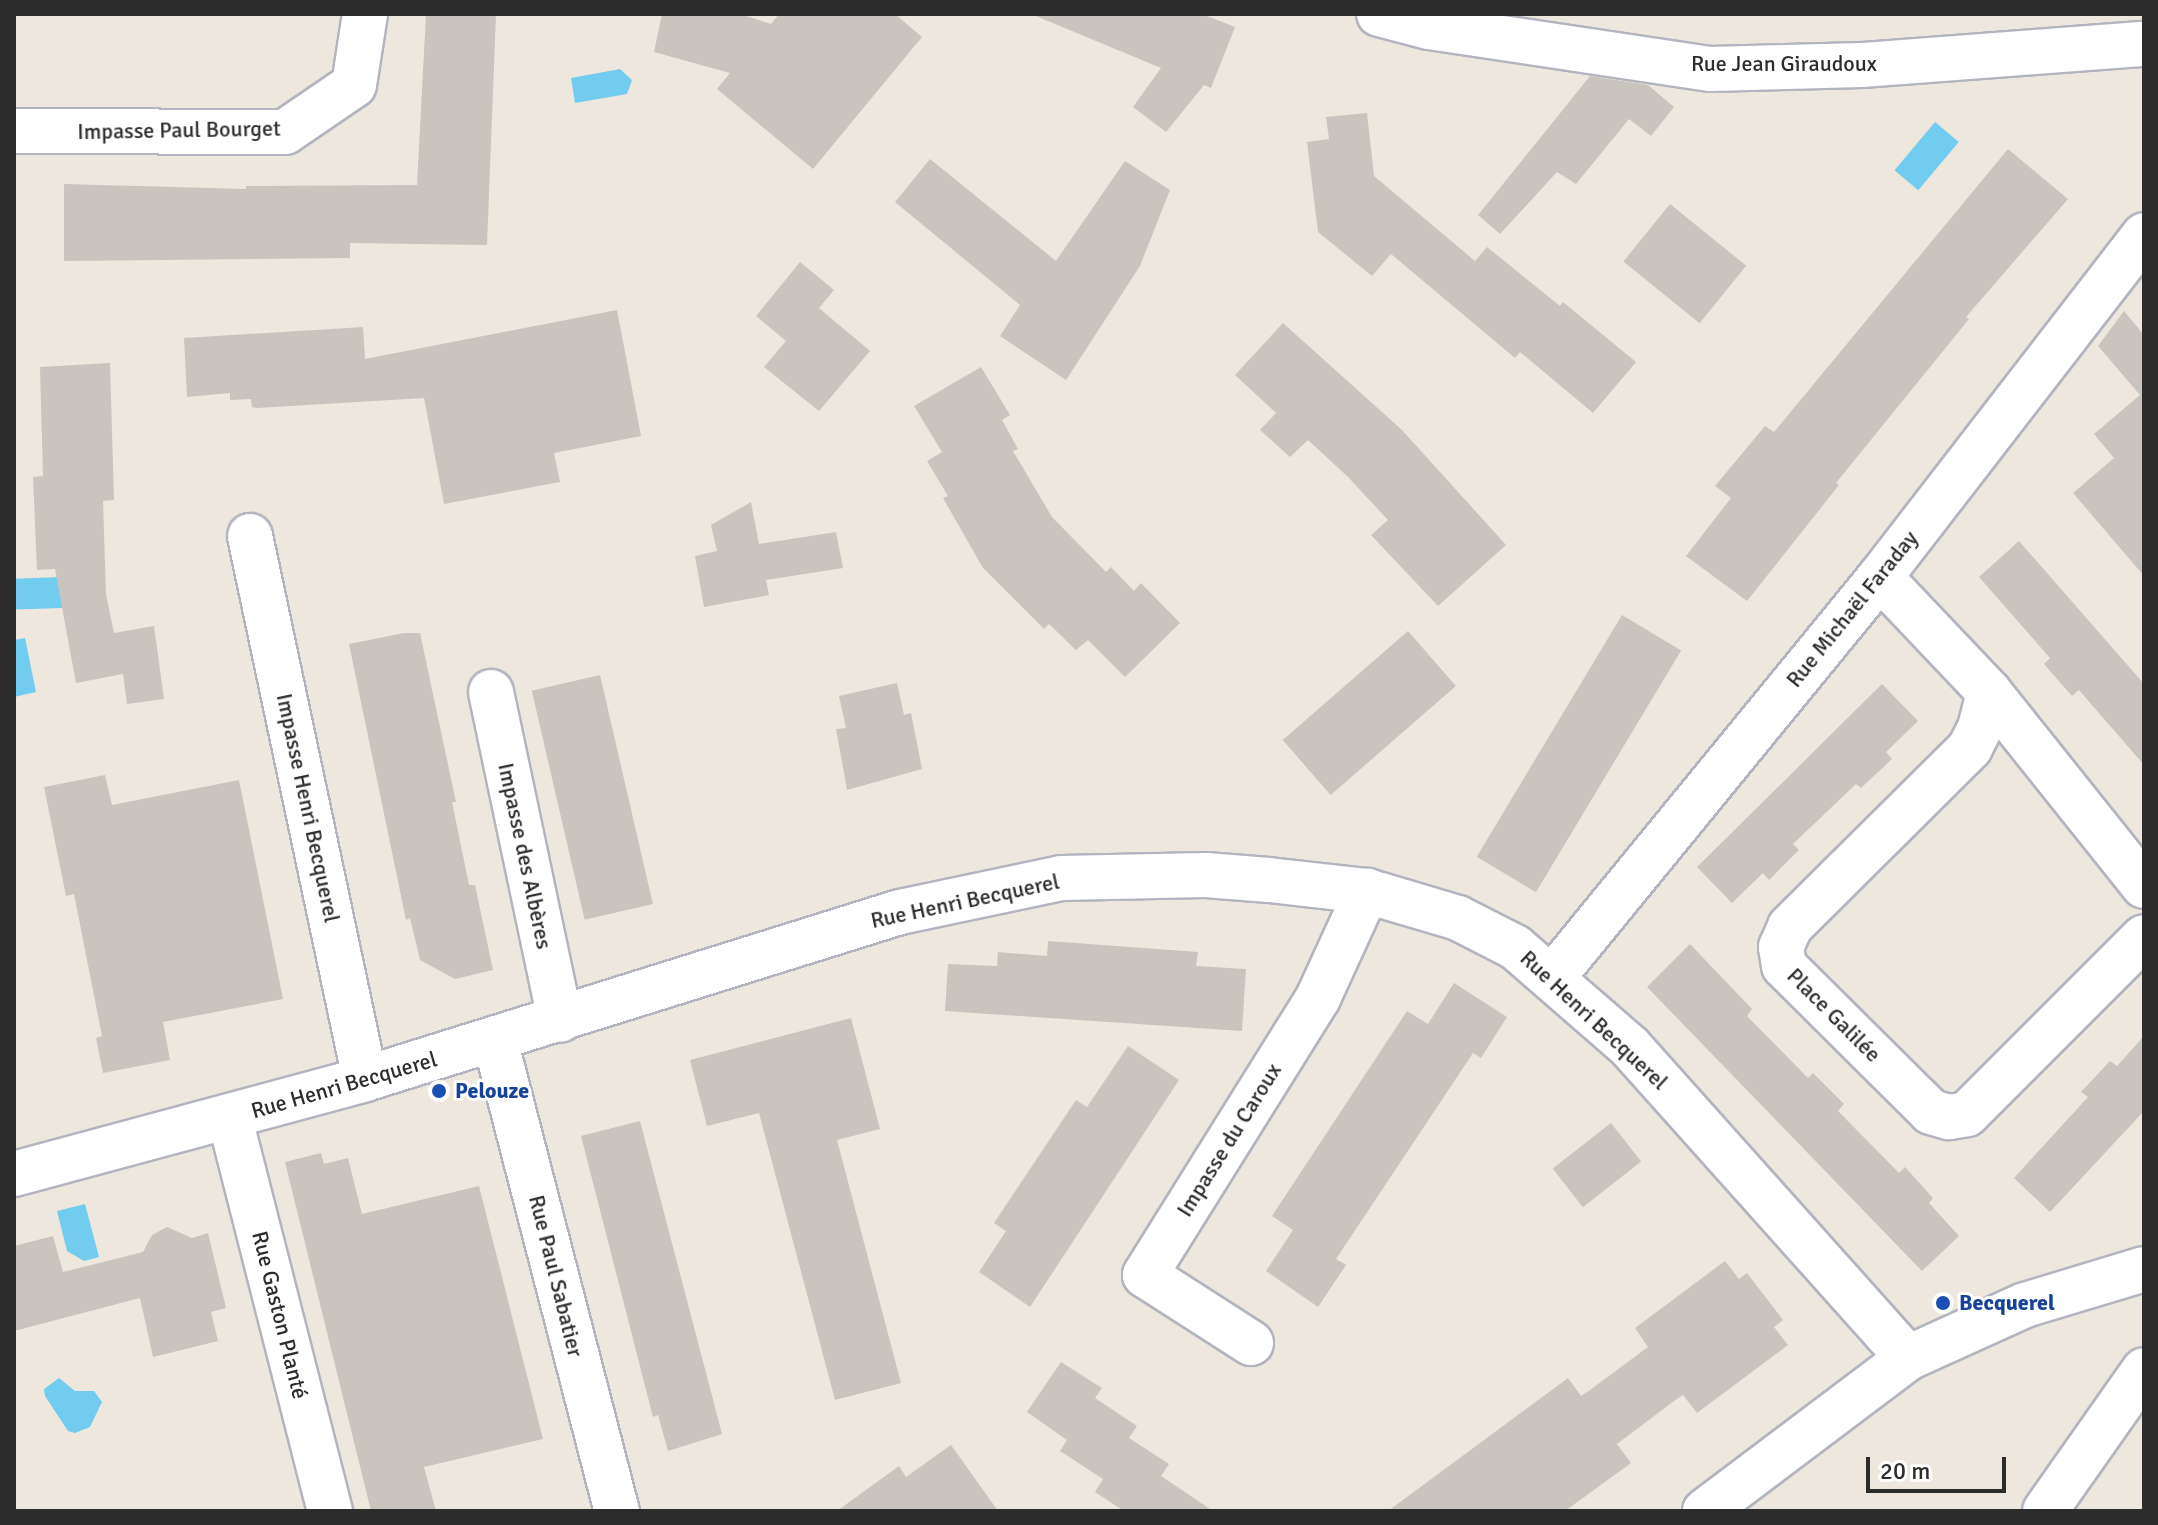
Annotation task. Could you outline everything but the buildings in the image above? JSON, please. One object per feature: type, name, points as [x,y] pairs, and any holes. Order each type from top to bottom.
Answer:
[{"type":"street","name":"Impasse Paul Bourget","points":[[14,131],[285,132],[354,85],[365,14]]},
{"type":"street","name":"Rue Jean Giraudoux","points":[[1379,14],[1429,27],[1710,69],[1862,65],[2144,44]]},
{"type":"street","name":"Rue Michaël Faraday","points":[[1552,978],[1880,577],[2144,235]]},
{"type":"street","name":"Impasse Henri Becquerel","points":[[250,536],[365,1079]]},
{"type":"street","points":[[1880,577],[1989,692],[2144,886]]},
{"type":"street","name":"Impasse des Albères","points":[[491,692],[560,1020]]},
{"type":"street","name":"Place Galilée","points":[[1989,692],[1980,728],[1970,748],[1790,927],[1781,947],[1784,966],[1931,1112],[1949,1117],[1967,1114],[2144,937]]},
{"type":"street","name":"Rue Henri Becquerel","points":[[14,1174],[230,1119],[560,1020],[900,912],[1061,878],[1206,875],[1367,891],[1458,918],[1515,947],[1630,1047],[1908,1358]]},
{"type":"street","name":"Impasse du Caroux","points":[[1251,1343],[1145,1275],[1318,998],[1367,891]]},
{"type":"street","name":"Rue Paul Sabatier","points":[[495,1040],[617,1511]]},
{"type":"street","name":"Rue Gaston Planté","points":[[230,1119],[330,1511]]},
{"type":"street","points":[[1705,1511],[1908,1358],[2025,1305],[2144,1269]]},
{"type":"street","points":[[2045,1511],[2144,1370]]},
{"type":"water","points":[[620,69],[632,80],[627,94],[575,103],[571,78]]},
{"type":"water","points":[[1935,122],[1959,142],[1918,190],[1895,170]]},
{"type":"water","points":[[61,577],[62,608],[15,610],[14,579]]},
{"type":"water","points":[[25,638],[36,692],[14,697],[14,640]]},
{"type":"water","points":[[85,1204],[99,1257],[84,1261],[67,1251],[57,1211]]},
{"type":"water","points":[[59,1378],[75,1391],[94,1391],[102,1402],[90,1427],[75,1433],[68,1431],[45,1396],[44,1389]]},
{"type":"place","name":"Pelouze","points":[[439,1091]]},
{"type":"place","name":"Becquerel","points":[[1943,1303]]}]
